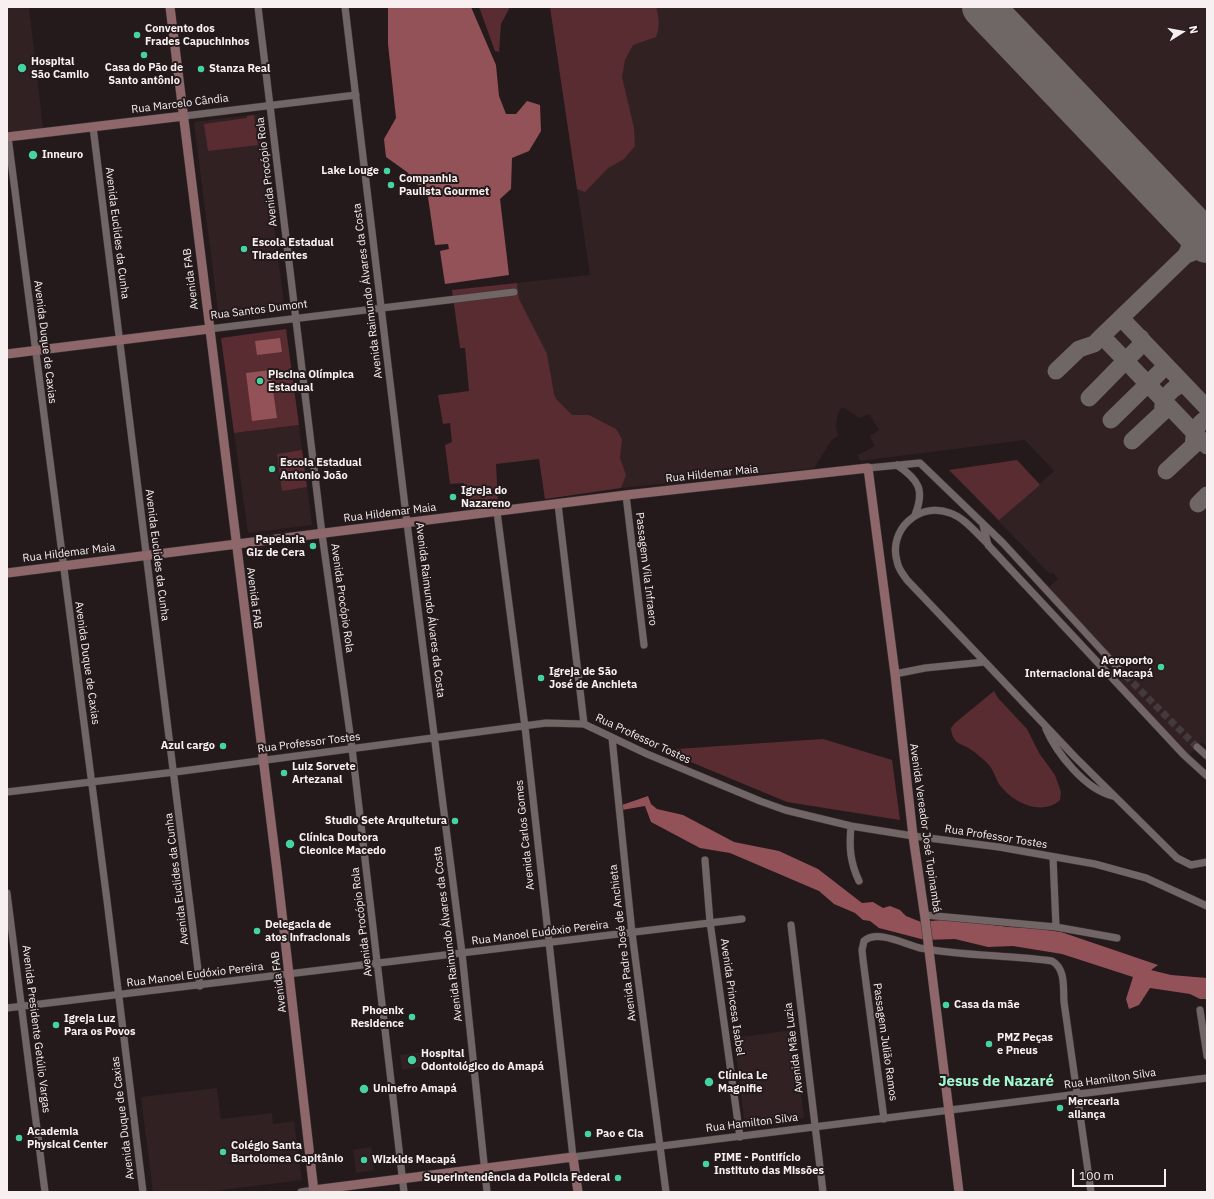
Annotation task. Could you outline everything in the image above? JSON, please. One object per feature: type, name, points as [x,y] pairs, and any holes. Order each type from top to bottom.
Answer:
[{"type":"street","name":"Avenida FAB","points":[[170,7],[262,760],[290,975],[314,1191]]},
{"type":"street","name":"Avenida Procópio Rola","points":[[258,7],[322,534],[352,748],[404,1192]]},
{"type":"street","name":"Avenida Raimundo Álvares da Costa","points":[[345,7],[407,523],[462,953],[487,1192]]},
{"type":"street","name":"Rua Marcelo Cândia","points":[[8,137],[356,96]]},
{"type":"street","name":"Avenida Euclides da Cunha","points":[[93,127],[146,556],[175,772],[200,986]]},
{"type":"street","name":"Avenida Duque de Caxias","points":[[8,137],[92,782],[143,1192]]},
{"type":"street","name":"Rua Santos Dumont","points":[[7,354],[514,292]]},
{"type":"street","name":"Rua Hildemar Maia","points":[[7,573],[558,504],[920,463],[983,525]]},
{"type":"street","points":[[897,465],[907,472],[919,488],[921,497],[915,515],[900,531],[896,541],[895,550],[900,570],[1043,724],[1176,858],[1191,865],[1207,862]]},
{"type":"street","name":"Avenida Vereador José Tupinambá","points":[[868,468],[895,674],[913,836],[925,917],[959,1192]]},
{"type":"street","name":"Passagem Vila Infraero","points":[[626,496],[644,645]]},
{"type":"street","points":[[558,504],[584,724]]},
{"type":"street","points":[[915,515],[932,510],[949,512],[956,515],[988,544],[1184,755],[1207,776]]},
{"type":"street","name":"Avenida Carlos Gomes","points":[[497,512],[525,728],[573,1157]]},
{"type":"street","points":[[983,525],[988,544]]},
{"type":"street","points":[[983,525],[1003,543],[1118,668]]},
{"type":"street","points":[[895,674],[926,668],[985,662]]},
{"type":"street","name":"Rua Professor Tostes","points":[[7,792],[175,772],[352,748],[525,728],[546,723],[584,724],[612,738],[760,801],[807,816],[851,826],[999,847],[1095,864],[1146,878],[1207,906]]},
{"type":"street","name":"Avenida Padre José de Anchieta","points":[[612,738],[632,933],[666,1192]]},
{"type":"street","points":[[1198,746],[1207,756]]},
{"type":"street","points":[[851,826],[849,854],[853,867],[860,881]]},
{"type":"street","points":[[1053,857],[1056,927]]},
{"type":"street","name":"Avenida Princesa Isabel","points":[[705,860],[710,922],[740,1137]]},
{"type":"street","name":"Avenida Presidente Getúlio Vargas","points":[[7,893],[45,1192]]},
{"type":"street","points":[[925,917],[1056,927],[1117,938]]},
{"type":"street","name":"Rua Manoel Eudóxio Pereira","points":[[7,1008],[200,986],[742,919]]},
{"type":"street","name":"Avenida Mãe Luzia","points":[[790,925],[823,1192]]},
{"type":"street","name":"Passagem Julião Ramos","points":[[884,1119],[864,968],[862,950],[864,941],[867,938],[887,938],[928,945]]},
{"type":"street","points":[[928,945],[1052,962],[1062,971],[1064,1002],[1079,1096],[1091,1192]]},
{"type":"street","points":[[1200,1010],[1207,1056]]},
{"type":"street","name":"Rua Hamilton Silva","points":[[301,1192],[740,1137],[815,1126],[1079,1096],[1207,1078]]},
{"type":"street","points":[[573,1157],[578,1192]]},
{"type":"shaded area","name":"Hospital São Camilo","points":[[7,7],[29,7],[43,128],[7,132]]},
{"type":"shaded area","points":[[388,7],[471,7],[496,65],[499,96],[506,114],[516,114],[527,101],[540,105],[541,131],[529,151],[512,158],[511,189],[500,199],[509,275],[445,284],[440,251],[449,249],[448,244],[435,245],[428,197],[407,172],[386,157],[384,139],[396,118],[388,44]]},
{"type":"shaded area","points":[[479,7],[510,7],[501,24],[499,52],[495,51]]},
{"type":"shaded area","points":[[550,7],[1207,7],[1207,747],[1202,742],[1188,756],[1111,674],[1119,666],[1047,589],[1058,579],[1052,572],[1050,574],[949,470],[1017,460],[1040,484],[1054,471],[1025,440],[860,461],[858,455],[875,446],[870,436],[879,430],[869,414],[860,418],[842,407],[838,413],[836,425],[838,436],[831,441],[814,468],[621,488],[545,499],[517,283],[590,275]]},
{"type":"shaded area","points":[[550,7],[656,7],[658,15],[659,26],[656,37],[633,45],[625,60],[622,77],[634,128],[635,146],[624,159],[608,168],[585,192],[577,189]]},
{"type":"shaded area","name":"Escola Estadual Tiradentes","points":[[260,114],[285,311],[219,319],[194,122]]},
{"type":"shaded area","points":[[254,115],[258,145],[208,151],[204,124],[247,118],[247,116]]},
{"type":"shaded area","points":[[517,283],[519,299],[547,354],[556,399],[572,415],[589,415],[616,429],[622,439],[620,458],[626,475],[621,488],[545,499],[539,459],[496,464],[498,502],[467,507],[464,483],[450,484],[445,445],[452,442],[450,423],[443,424],[438,395],[469,391],[465,348],[460,348],[452,290]]},
{"type":"shaded area","name":"Piscina Olímpica Estadual","points":[[286,329],[299,425],[234,433],[221,338]]},
{"type":"shaded area","points":[[280,338],[282,352],[257,355],[255,341]]},
{"type":"shaded area","points":[[270,370],[277,418],[252,421],[246,373]]},
{"type":"shaded area","name":"Escola Estadual Antonio João","points":[[299,425],[312,525],[248,533],[234,433]]},
{"type":"shaded area","points":[[302,450],[307,487],[282,491],[277,454]]},
{"type":"shaded area","points":[[1017,460],[1040,485],[999,520],[949,470]]},
{"type":"shaded area","points":[[994,691],[998,698],[1027,729],[1039,753],[1055,775],[1061,792],[1060,800],[1052,805],[1036,807],[1027,805],[1011,796],[999,784],[989,765],[969,748],[958,743],[954,738],[951,728],[955,723]]},
{"type":"shaded area","points":[[823,739],[892,760],[900,820],[787,802],[662,750]]},
{"type":"shaded area","points":[[648,796],[651,804],[657,809],[683,815],[734,842],[779,851],[818,869],[862,903],[873,902],[883,908],[890,906],[900,910],[906,916],[921,922],[951,919],[1008,927],[1033,928],[1061,932],[1158,965],[1151,970],[1171,975],[1207,978],[1207,999],[1200,999],[1190,994],[1150,988],[1139,1005],[1129,1009],[1126,999],[1133,977],[1062,954],[1013,946],[988,947],[955,939],[925,940],[879,928],[870,921],[863,920],[855,913],[834,904],[819,891],[730,853],[700,848],[651,822],[645,806],[622,810],[622,805]]},
{"type":"shaded area","points":[[793,1030],[804,1118],[745,1125],[734,1038]]},
{"type":"shaded area","name":"Hospital Odontológico do Amapá","points":[[422,1052],[425,1066],[402,1070],[400,1055]]},
{"type":"shaded area","name":"Colégio Santa Bartolomea Capitânio","points":[[217,1088],[221,1119],[272,1113],[273,1124],[294,1121],[302,1180],[205,1192],[153,1192],[141,1097]]},
{"type":"shaded area","name":"Wizkids Macapá","points":[[371,1147],[374,1170],[356,1173],[353,1150]]},
{"type":"taxiway","points":[[1056,371],[1079,349],[1094,344],[1186,255],[1191,241],[1191,232],[1185,219]]},
{"type":"taxiway","points":[[1186,255],[1197,251],[1207,250]]},
{"type":"taxiway","points":[[1121,318],[1207,408]]},
{"type":"taxiway","points":[[1102,336],[1207,446]]},
{"type":"taxiway","points":[[1089,398],[1140,346],[1141,338]]},
{"type":"taxiway","points":[[1111,420],[1164,368],[1165,364]]},
{"type":"taxiway","points":[[1132,441],[1163,412],[1164,403],[1168,394],[1175,388],[1184,384]]},
{"type":"taxiway","points":[[1166,471],[1194,445],[1196,430],[1200,423],[1207,418]]},
{"type":"taxiway","points":[[1198,504],[1207,495]]},
{"type":"runway","points":[[983,7],[1207,242]]},
{"type":"tunnel","points":[[1118,668],[1197,747]]},
{"type":"place","name":"Convento dos Frades Capuchinhos","points":[[137,35]]},
{"type":"place","name":"Casa do Pão de Santo antônio","points":[[144,55]]},
{"type":"place","name":"Hospital São Camilo","points":[[22,68]]},
{"type":"place","name":"Stanza Real","points":[[201,69]]},
{"type":"place","name":"Inneuro","points":[[33,155]]},
{"type":"place","name":"Lake Louge","points":[[387,171]]},
{"type":"place","name":"Companhia Paulista Gourmet","points":[[391,185]]},
{"type":"place","name":"Escola Estadual Tiradentes","points":[[244,249]]},
{"type":"place","name":"Piscina Olímpica Estadual","points":[[260,381]]},
{"type":"place","name":"Escola Estadual Antonio João","points":[[272,469]]},
{"type":"place","name":"Igreja do Nazareno","points":[[453,497]]},
{"type":"place","name":"Papelaria Giz de Cera","points":[[313,546]]},
{"type":"place","name":"Aeroporto Internacional de Macapá","points":[[1161,667]]},
{"type":"place","name":"Igreja de São José de Anchieta","points":[[541,678]]},
{"type":"place","name":"Azul cargo","points":[[223,746]]},
{"type":"place","name":"Luiz Sorvete Artezanal","points":[[284,773]]},
{"type":"place","name":"Studio Sete Arquitetura","points":[[455,821]]},
{"type":"place","name":"Clínica Doutora Cleonice Macedo","points":[[290,844]]},
{"type":"place","name":"Delegacia de atos infracionais","points":[[257,931]]},
{"type":"place","name":"Casa da mãe","points":[[946,1005]]},
{"type":"place","name":"Phoenix Residence","points":[[412,1017]]},
{"type":"place","name":"Igreja Luz Para os Povos","points":[[56,1025]]},
{"type":"place","name":"PMZ Peças e Pneus","points":[[989,1044]]},
{"type":"place","name":"Hospital Odontológico do Amapá","points":[[412,1060]]},
{"type":"place","name":"Clínica Le Magnifie","points":[[709,1082]]},
{"type":"place","name":"Uninefro Amapá","points":[[364,1089]]},
{"type":"place","name":"Mercearia aliança","points":[[1060,1108]]},
{"type":"place","name":"Pao e Cia","points":[[588,1134]]},
{"type":"place","name":"Academia Physical Center","points":[[19,1138]]},
{"type":"place","name":"Colégio Santa Bartolomea Capitânio","points":[[223,1152]]},
{"type":"place","name":"Wizkids Macapá","points":[[364,1160]]},
{"type":"place","name":"PIME - Pontifício Instituto das Missões","points":[[706,1164]]},
{"type":"place","name":"Superintendência da Policia Federal","points":[[618,1178]]},
{"type":"district","name":"Jesus de Nazaré","points":[[996,1082]]}]
